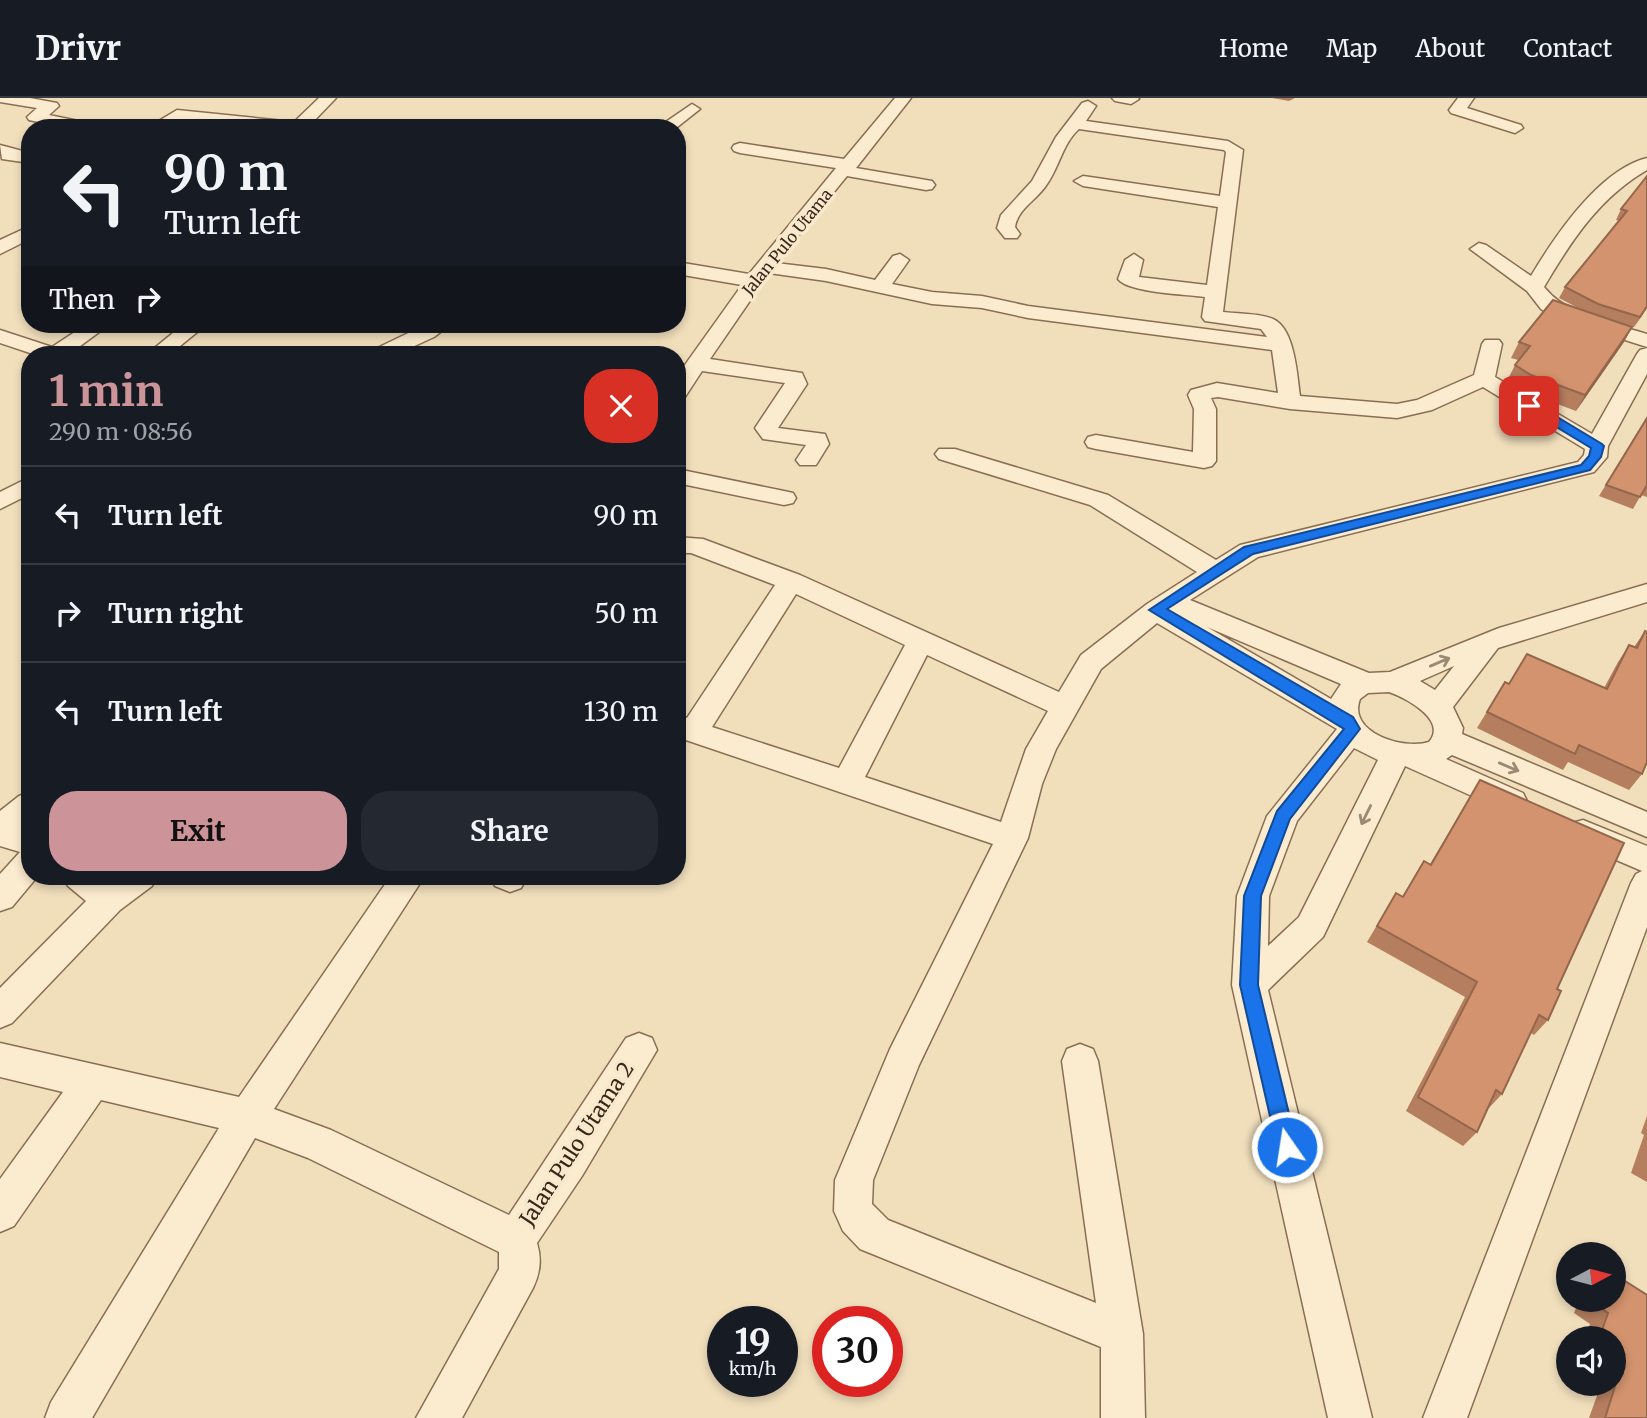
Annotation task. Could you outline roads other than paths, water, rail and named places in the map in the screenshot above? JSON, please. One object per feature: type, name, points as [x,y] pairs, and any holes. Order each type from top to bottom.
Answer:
[{"type":"street","points":[[2,98],[51,106],[35,117],[45,119]]},
{"type":"street","points":[[172,119],[201,98]]},
{"type":"street","points":[[311,119],[328,98]]},
{"type":"street","name":"Jalan Pulo Utama","points":[[686,380],[759,274],[904,98]]},
{"type":"street","points":[[1466,98],[1457,110],[1515,128]]},
{"type":"street","points":[[1011,234],[1006,228],[1009,213],[1040,184],[1067,131],[1076,124],[1088,106]]},
{"type":"street","points":[[677,119],[691,109]]},
{"type":"street","points":[[177,116],[212,119]]},
{"type":"street","points":[[1076,124],[1228,146],[1234,150],[1213,319],[1271,326],[1281,345],[1290,402]]},
{"type":"street","points":[[0,149],[8,155],[21,157]]},
{"type":"street","points":[[740,149],[926,185]]},
{"type":"street","points":[[1534,287],[1555,251],[1599,194],[1647,163]]},
{"type":"street","points":[[1083,181],[1228,202]]},
{"type":"street","points":[[0,248],[21,236]]},
{"type":"street","points":[[1122,1334],[874,1235],[858,1220],[850,1202],[853,1181],[904,1061],[1012,838],[1027,784],[1041,749],[1091,662],[1162,606],[1249,551],[1586,467],[1595,457],[1597,446],[1644,346],[1560,313],[1548,305],[1534,287],[1479,249]]},
{"type":"street","points":[[880,287],[900,260]]},
{"type":"street","points":[[1134,260],[1127,275],[1128,279],[1134,282],[1216,292]]},
{"type":"street","points":[[686,269],[880,287],[945,300],[982,302],[1028,312],[1281,345]]},
{"type":"street","points":[[68,346],[87,333]]},
{"type":"street","points":[[168,346],[185,333]]},
{"type":"street","points":[[399,346],[428,333]]},
{"type":"street","points":[[4,341],[22,346]]},
{"type":"street","points":[[1484,379],[1492,344]]},
{"type":"street","points":[[698,363],[794,378],[796,384],[766,428],[771,434],[817,439],[818,444],[808,460]]},
{"type":"street","points":[[1484,379],[1597,446]]},
{"type":"street","points":[[1096,442],[1204,461],[1205,410],[1199,395],[1217,390],[1290,402],[1397,411],[1424,405],[1484,379]]},
{"type":"street","points":[[947,454],[1099,500],[1214,571]]},
{"type":"street","points":[[686,478],[784,498]]},
{"type":"street","points":[[0,502],[21,489]]},
{"type":"street","points":[[686,544],[694,544],[791,581],[1065,707]]},
{"type":"street","points":[[791,581],[686,728],[1012,838]]},
{"type":"street","points":[[1350,725],[1343,705],[1350,691],[1490,641],[1647,593]]},
{"type":"street","points":[[1162,606],[1378,683],[1412,688],[1438,706],[1448,724],[1447,740],[1436,750],[1403,755]]},
{"type":"street","points":[[1162,606],[1350,725],[1376,747],[1403,755],[1647,860]]},
{"type":"street","points":[[847,782],[921,641]]},
{"type":"street","points":[[1438,706],[1490,641]]},
{"type":"street","points":[[1350,725],[1283,816],[1252,896],[1249,985],[1350,1418]]},
{"type":"street","points":[[1447,740],[1647,825]]},
{"type":"street","points":[[1249,985],[1311,926],[1403,755]]},
{"type":"street","points":[[21,812],[0,831],[21,839]]},
{"type":"street","points":[[0,897],[21,873]]},
{"type":"street","points":[[1446,1418],[1647,883]]},
{"type":"street","points":[[89,885],[108,900]]},
{"type":"street","points":[[0,1012],[108,900],[130,885]]},
{"type":"street","points":[[67,1418],[247,1117],[403,885]]},
{"type":"street","name":"Jalan Pulo Utama 2","points":[[516,1239],[568,1163],[639,1050]]},
{"type":"street","points":[[0,1060],[247,1117],[318,1143],[516,1239],[520,1255],[519,1274],[438,1418]]},
{"type":"street","points":[[1080,1061],[1122,1334],[1123,1418]]},
{"type":"street","points":[[0,1212],[93,1081]]}]
